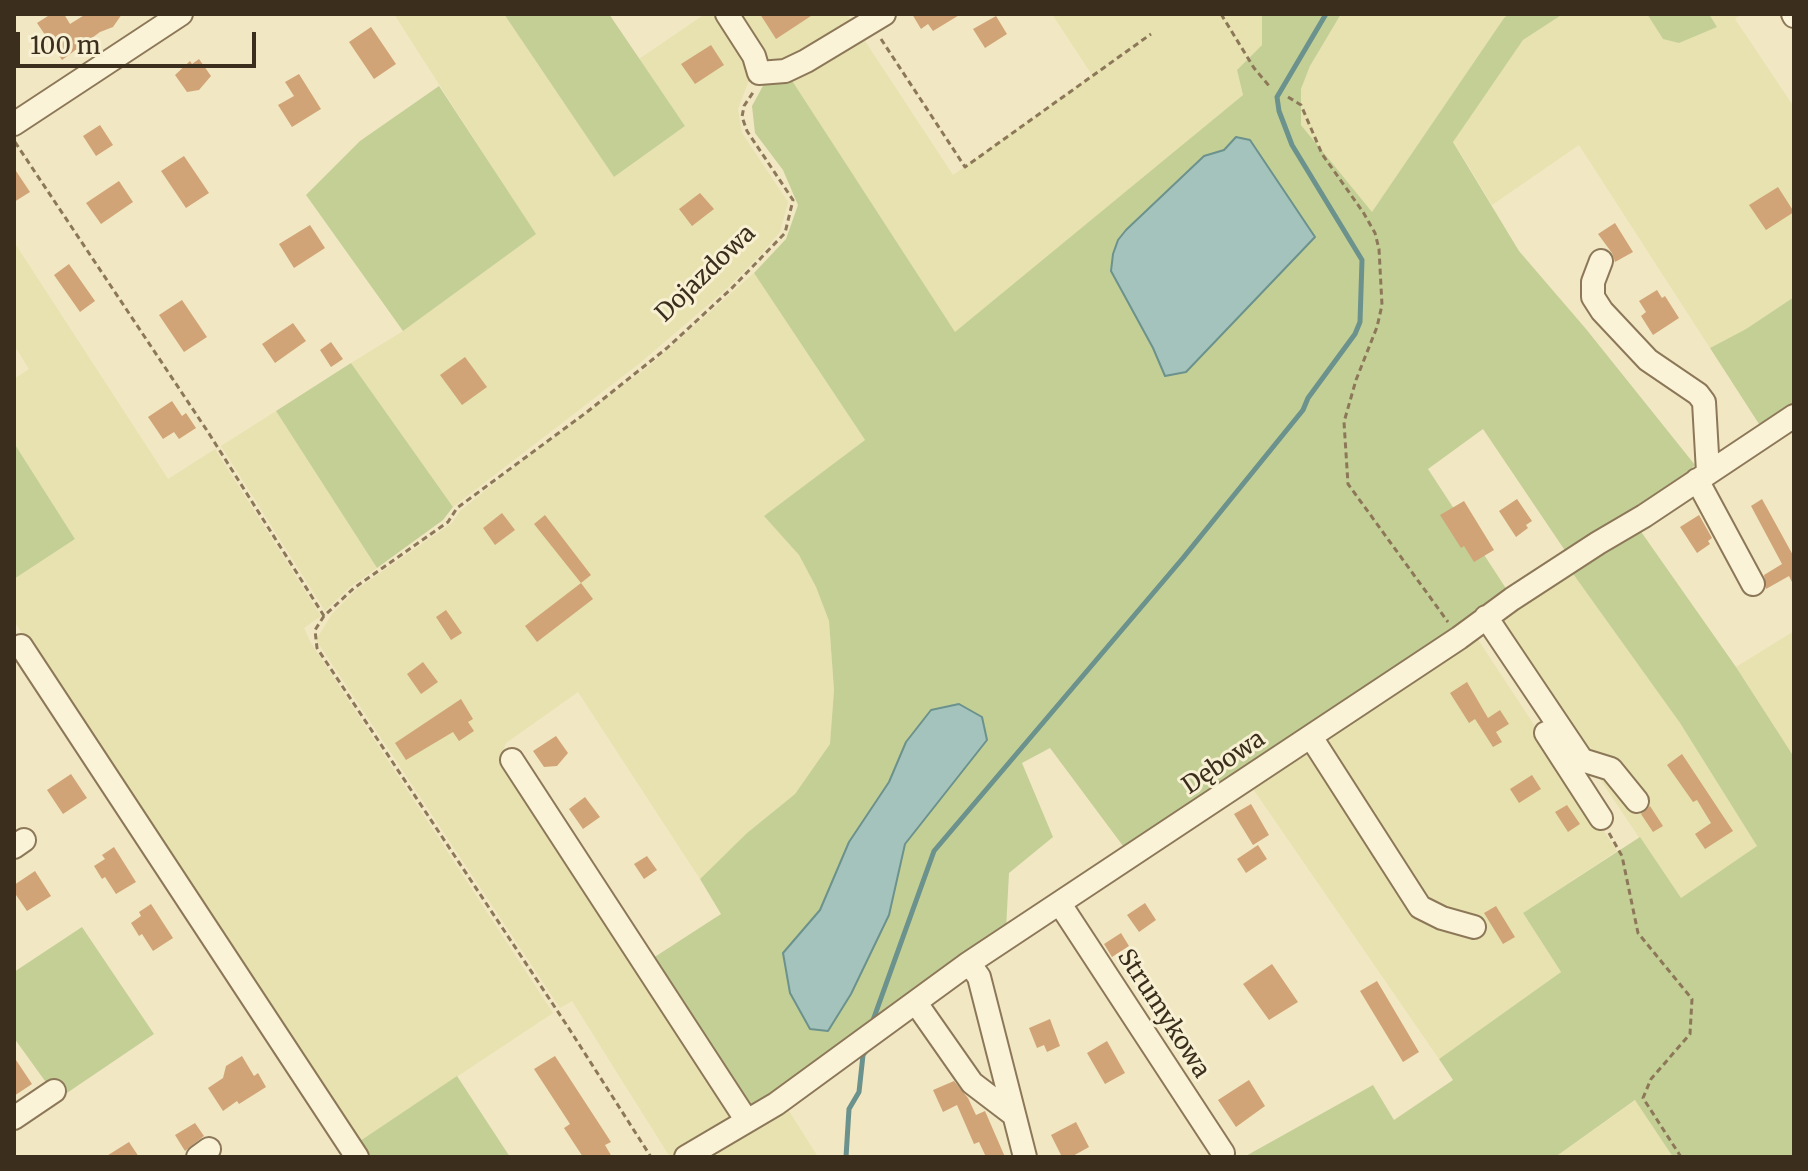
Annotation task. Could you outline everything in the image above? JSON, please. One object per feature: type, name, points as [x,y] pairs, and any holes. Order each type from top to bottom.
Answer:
[{"type":"street","points":[[14,124],[181,14]]},
{"type":"street","points":[[727,14],[754,56],[759,73],[785,71],[877,18]]},
{"type":"street","points":[[1601,261],[1593,282],[1593,297],[1602,311],[1648,360],[1698,394],[1704,402],[1703,476],[1753,584]]},
{"type":"street","name":"Dębowa","points":[[686,1157],[776,1104],[969,963],[1794,416]]},
{"type":"street","points":[[1474,627],[1582,760],[1611,769],[1637,801]]},
{"type":"street","points":[[1474,627],[1601,818]]},
{"type":"street","points":[[21,646],[357,1157]]},
{"type":"street","points":[[1311,737],[1420,907],[1442,918],[1474,927]]},
{"type":"street","points":[[512,760],[747,1121]]},
{"type":"street","name":"Strumykowa","points":[[1060,904],[1223,1153]]},
{"type":"street","points":[[969,963],[979,977],[1025,1157]]},
{"type":"street","points":[[916,1003],[972,1083],[1014,1115]]},
{"type":"street","points":[[14,1118],[54,1091]]},
{"type":"path","points":[[1221,14],[1254,68],[1270,87]]},
{"type":"path","points":[[877,18],[965,167],[1151,34]]},
{"type":"path","name":"Dojazdowa","points":[[324,616],[354,588],[448,522],[457,508],[667,348],[731,289],[785,233],[793,200],[747,131],[742,117],[744,106],[757,87],[759,73]]},
{"type":"path","points":[[1288,97],[1301,105],[1322,154],[1363,212],[1375,233],[1379,249],[1383,286],[1379,316],[1344,422],[1348,484],[1474,627]]},
{"type":"path","points":[[14,140],[208,432],[324,616],[315,630],[317,648],[651,1157]]},
{"type":"path","points":[[1601,818],[1622,856],[1638,933],[1692,999],[1690,1034],[1651,1079],[1643,1098],[1681,1157]]},
{"type":"shaded area","points":[[394,14],[504,14],[614,177],[685,126],[639,59],[705,14],[847,14],[854,25],[792,63],[764,67],[749,80],[738,109],[742,133],[788,202],[780,232],[723,292],[640,363],[453,507],[351,363],[403,331],[535,234]]},
{"type":"shaded area","points":[[1052,14],[1262,14],[1262,45],[1237,70],[1243,95],[955,333],[791,79],[863,38],[953,175],[1092,75]]},
{"type":"shaded area","points":[[1341,14],[1509,14],[1372,213],[1301,125],[1301,89],[1310,66]]},
{"type":"shaded area","points":[[1563,14],[1647,14],[1663,39],[1717,27],[1709,14],[1742,14],[1735,19],[1794,107],[1794,297],[1746,329],[1710,348],[1579,145],[1492,205],[1453,141],[1523,40]]},
{"type":"shaded area","points":[[14,242],[168,479],[215,449],[321,616],[304,628],[311,643],[553,1013],[357,1143],[14,621],[14,579],[75,539],[14,443],[14,379],[29,369],[14,345]]},
{"type":"shaded area","points":[[754,273],[865,440],[765,516],[799,555],[829,621],[834,690],[830,745],[795,794],[747,833],[700,879],[578,692],[506,743],[500,760],[737,1114],[670,1157],[572,1001],[560,1008],[316,640],[332,614],[357,589],[452,523],[460,511],[523,460],[648,367]]},
{"type":"shaded area","points":[[276,411],[377,568],[350,587],[325,611],[221,446]]},
{"type":"shaded area","points":[[1571,571],[1680,723],[1757,846],[1680,899],[1494,620]]},
{"type":"shaded area","points":[[1794,631],[1794,757],[1736,667]]},
{"type":"shaded area","points":[[1475,635],[1617,851],[1523,913],[1561,972],[1439,1059],[1249,783]]},
{"type":"shaded area","points":[[1636,1100],[1673,1157],[1543,1157],[1558,1155]]},
{"type":"shaded area","points":[[784,1103],[818,1157],[717,1157],[721,1143]]},
{"type":"green space","points":[[504,14],[609,14],[685,126],[614,177]]},
{"type":"green space","points":[[1262,14],[1341,14],[1310,66],[1301,89],[1301,125],[1372,212],[1504,18],[1509,14],[1563,14],[1523,40],[1453,142],[1519,251],[1695,465],[1680,482],[1568,555],[1483,429],[1428,469],[1509,593],[1126,850],[1050,748],[1022,763],[1053,837],[1009,873],[1006,929],[753,1110],[650,960],[721,914],[700,879],[747,833],[795,794],[830,744],[834,690],[829,621],[799,555],[764,516],[865,440],[754,273],[786,239],[798,205],[783,170],[755,133],[752,106],[764,84],[791,79],[955,332],[1243,95],[1237,70],[1262,45]]},
{"type":"green space","points":[[1647,14],[1709,14],[1717,27],[1679,43],[1663,39]]},
{"type":"green space","points":[[439,86],[536,234],[403,331],[306,195],[360,141]]},
{"type":"green space","points":[[1794,297],[1794,405],[1759,424],[1710,348],[1746,329]]},
{"type":"green space","points":[[351,363],[453,507],[443,520],[377,568],[276,411]]},
{"type":"green space","points":[[14,443],[75,539],[14,579]]},
{"type":"green space","points":[[1637,526],[1736,667],[1794,757],[1794,1157],[1673,1157],[1635,1100],[1558,1155],[1244,1157],[1373,1085],[1394,1120],[1453,1080],[1439,1059],[1561,972],[1523,913],[1640,837],[1681,898],[1757,846],[1680,723],[1571,571]]},
{"type":"green space","points":[[82,927],[154,1034],[58,1099],[14,1038],[14,972]]},
{"type":"green space","points":[[457,1076],[510,1157],[366,1157],[357,1143]]},
{"type":"water","points":[[1236,137],[1250,140],[1315,237],[1186,372],[1165,376],[1111,271],[1113,254],[1126,230],[1204,156],[1224,150]]},
{"type":"water","points":[[959,704],[982,717],[987,740],[905,844],[889,915],[851,994],[828,1031],[810,1029],[790,993],[783,953],[820,910],[849,842],[889,782],[906,742],[931,710]]},
{"type":"building","points":[[51,14],[64,14],[70,24],[86,14],[122,14],[113,27],[100,32],[62,60],[37,23]]},
{"type":"building","points":[[760,14],[814,14],[776,39]]},
{"type":"building","points":[[912,14],[961,14],[933,31],[928,24],[921,29]]},
{"type":"building","points":[[996,16],[1007,34],[985,48],[973,29]]},
{"type":"building","points":[[371,27],[396,64],[374,79],[349,42]]},
{"type":"building","points":[[711,45],[724,65],[695,84],[681,64]]},
{"type":"building","points":[[199,59],[211,76],[199,90],[187,92],[175,75],[190,61],[192,64]]},
{"type":"building","points":[[299,74],[321,109],[292,127],[278,105],[294,96],[285,82]]},
{"type":"building","points":[[100,125],[113,145],[96,156],[83,136]]},
{"type":"building","points":[[184,156],[209,193],[186,208],[161,171]]},
{"type":"building","points":[[14,168],[30,192],[14,202]]},
{"type":"building","points":[[119,181],[133,202],[101,224],[86,203]]},
{"type":"building","points":[[1778,187],[1794,212],[1766,230],[1749,205]]},
{"type":"building","points":[[700,193],[714,209],[692,226],[679,209]]},
{"type":"building","points":[[1615,223],[1633,252],[1615,262],[1598,234]]},
{"type":"building","points":[[310,225],[325,248],[294,268],[279,244]]},
{"type":"building","points":[[69,264],[95,301],[80,312],[54,275]]},
{"type":"building","points":[[1657,290],[1662,298],[1665,296],[1679,318],[1653,335],[1641,316],[1646,312],[1639,301]]},
{"type":"building","points":[[182,300],[207,337],[184,352],[159,315]]},
{"type":"building","points":[[293,323],[306,341],[275,363],[262,344]]},
{"type":"building","points":[[331,342],[343,359],[331,367],[320,350]]},
{"type":"building","points":[[465,357],[487,387],[462,405],[440,375]]},
{"type":"building","points":[[172,401],[182,416],[186,413],[196,428],[179,439],[174,432],[163,439],[148,417]]},
{"type":"building","points":[[1517,499],[1532,521],[1516,537],[1499,511]]},
{"type":"building","points":[[1762,499],[1794,557],[1794,586],[1789,576],[1766,589],[1764,575],[1782,564],[1751,506]]},
{"type":"building","points":[[1464,501],[1494,550],[1474,562],[1440,515]]},
{"type":"building","points":[[502,513],[515,530],[495,545],[483,528]]},
{"type":"building","points":[[545,515],[591,575],[581,583],[534,524]]},
{"type":"building","points":[[1699,515],[1712,538],[1708,541],[1710,544],[1697,553],[1680,527]]},
{"type":"building","points":[[581,583],[593,599],[537,642],[525,626]]},
{"type":"building","points":[[446,610],[462,633],[451,640],[436,617]]},
{"type":"building","points":[[423,662],[438,682],[421,694],[407,674]]},
{"type":"building","points":[[1467,682],[1488,718],[1500,710],[1509,724],[1496,732],[1502,742],[1493,747],[1475,719],[1469,723],[1450,693]]},
{"type":"building","points":[[461,699],[473,719],[468,722],[474,731],[459,741],[453,732],[406,760],[395,743]]},
{"type":"building","points":[[556,736],[568,753],[557,766],[544,767],[533,751]]},
{"type":"building","points":[[1682,754],[1733,831],[1705,849],[1695,834],[1711,823],[1697,800],[1693,802],[1667,765]]},
{"type":"building","points":[[71,774],[87,798],[63,814],[47,790]]},
{"type":"building","points":[[1532,775],[1541,789],[1519,803],[1510,789]]},
{"type":"building","points":[[585,797],[600,817],[583,829],[569,809]]},
{"type":"building","points":[[1251,804],[1269,835],[1253,845],[1234,814]]},
{"type":"building","points":[[1567,805],[1580,824],[1568,832],[1555,812]]},
{"type":"building","points":[[1650,806],[1663,826],[1653,832],[1641,814]]},
{"type":"building","points":[[1258,845],[1267,859],[1246,873],[1237,859]]},
{"type":"building","points":[[114,847],[136,882],[116,894],[94,866],[105,859],[102,855]]},
{"type":"building","points":[[647,856],[657,870],[644,879],[634,864]]},
{"type":"building","points":[[35,871],[51,896],[27,911],[14,892],[14,885]]},
{"type":"building","points":[[1145,903],[1156,920],[1139,932],[1127,915]]},
{"type":"building","points":[[151,904],[173,938],[153,951],[131,923],[141,916],[139,912]]},
{"type":"building","points":[[1496,906],[1515,937],[1503,944],[1484,913]]},
{"type":"building","points":[[1121,933],[1129,946],[1112,957],[1104,944]]},
{"type":"building","points":[[1272,964],[1298,1002],[1269,1020],[1243,984]]},
{"type":"building","points":[[1377,981],[1419,1052],[1403,1062],[1360,991]]},
{"type":"building","points":[[1050,1019],[1060,1046],[1047,1052],[1044,1045],[1037,1048],[1029,1028]]},
{"type":"building","points":[[1107,1041],[1125,1073],[1105,1084],[1087,1053]]},
{"type":"building","points":[[242,1056],[254,1076],[258,1073],[266,1087],[223,1111],[208,1088],[223,1078],[226,1066]]},
{"type":"building","points":[[555,1056],[611,1142],[605,1145],[612,1157],[583,1157],[564,1128],[570,1124],[534,1069]]},
{"type":"building","points":[[14,1057],[32,1084],[14,1096]]},
{"type":"building","points":[[1249,1080],[1265,1106],[1236,1127],[1218,1100]]},
{"type":"building","points":[[954,1081],[968,1098],[976,1115],[985,1111],[1005,1157],[986,1157],[979,1142],[974,1144],[957,1105],[943,1112],[933,1090]]},
{"type":"building","points":[[1076,1122],[1089,1147],[1071,1157],[1062,1157],[1051,1135]]},
{"type":"building","points":[[195,1123],[204,1136],[185,1151],[175,1135]]},
{"type":"building","points":[[129,1142],[139,1157],[105,1157]]},
{"type":"waterway","points":[[872,1023],[934,851],[1183,558],[1303,410],[1308,398],[1355,334],[1360,322],[1362,260],[1292,145],[1277,97],[1326,14]]},
{"type":"waterway","points":[[846,1157],[849,1109],[859,1092],[866,1051]]}]
